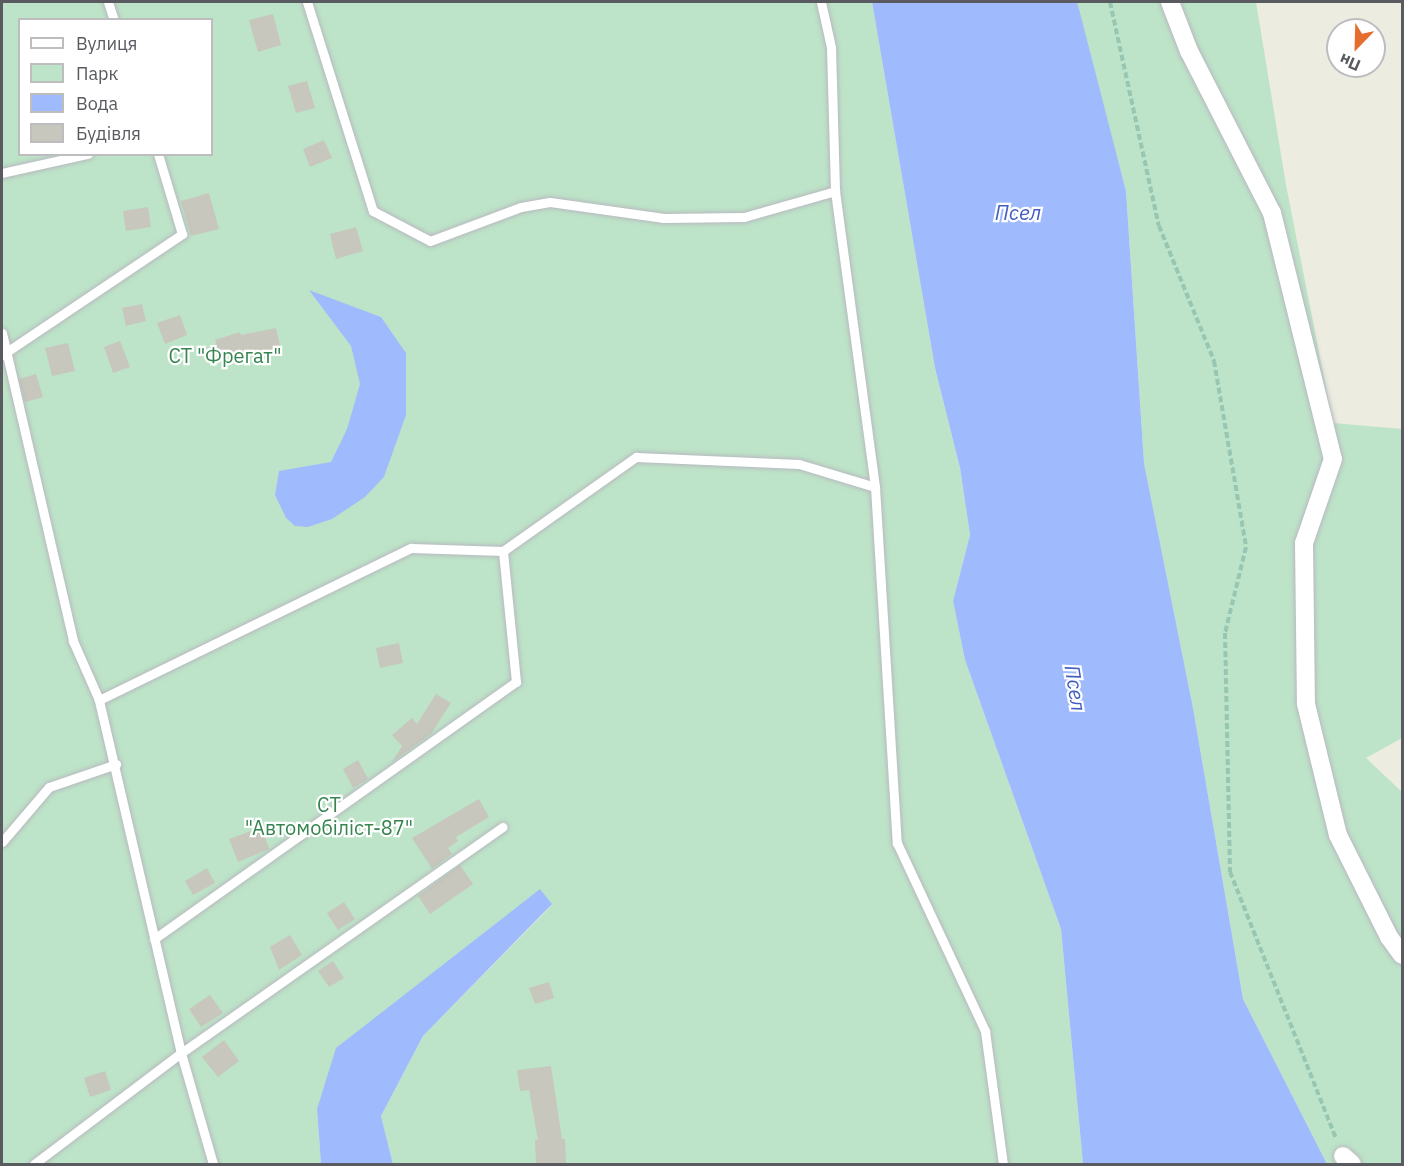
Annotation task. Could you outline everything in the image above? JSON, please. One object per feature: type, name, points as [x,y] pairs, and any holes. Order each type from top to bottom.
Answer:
[{"type":"street","points":[[1170,2],[1189,51],[1272,213],[1334,459],[1304,543],[1306,704],[1338,835],[1389,937],[1402,955]]},
{"type":"lane","points":[[108,2],[113,18]]},
{"type":"lane","points":[[307,2],[374,211],[430,241],[521,207],[550,202],[664,218],[744,217],[835,191]]},
{"type":"lane","points":[[821,2],[831,47],[835,191],[875,487],[897,843],[985,1030],[1003,1164]]},
{"type":"lane","points":[[2,173],[79,156]]},
{"type":"lane","points":[[4,353],[182,234],[159,156]]},
{"type":"lane","points":[[2,333],[4,353],[74,641],[99,700],[116,764],[181,1053],[213,1164]]},
{"type":"lane","points":[[99,700],[411,548],[503,551],[636,457],[800,464],[875,487]]},
{"type":"lane","points":[[154,939],[516,682],[503,551]]},
{"type":"lane","points":[[2,842],[49,787],[116,764]]},
{"type":"lane","points":[[34,1164],[181,1053],[503,827]]},
{"type":"path","points":[[1110,2],[1159,226],[1214,361],[1246,547],[1225,633],[1230,872],[1347,1160]]},
{"type":"green space","points":[[2,2],[872,2],[935,368],[960,468],[970,535],[953,601],[965,660],[1061,929],[1083,1164],[393,1164],[381,1116],[423,1036],[552,905],[317,1109],[321,1164],[2,1164]]},
{"type":"green space","points":[[1076,2],[1256,2],[1286,185],[1333,423],[1402,429],[1402,738],[1366,758],[1402,792],[1402,1164],[1327,1164],[1243,999],[1193,708],[1144,463],[1126,191]]},
{"type":"water","name":"Псел","points":[[872,2],[1076,2],[1078,5],[1126,191],[1144,463],[1193,708],[1243,999],[1327,1164],[1083,1164],[1061,929],[965,660],[953,601],[970,535],[960,468],[935,368]]},
{"type":"water","points":[[309,290],[381,317],[406,353],[406,415],[384,477],[365,497],[332,519],[308,527],[295,526],[286,518],[275,495],[279,471],[331,462],[347,429],[360,384],[351,346]]},
{"type":"water","points":[[540,889],[552,904],[423,1036],[381,1116],[393,1164],[321,1164],[317,1109],[336,1048]]},
{"type":"building","points":[[273,14],[281,45],[258,52],[249,20]]},
{"type":"building","points":[[307,81],[315,108],[296,113],[288,86]]},
{"type":"building","points":[[324,140],[332,158],[310,167],[303,149]]},
{"type":"building","points":[[209,193],[219,229],[191,236],[181,201]]},
{"type":"building","points":[[148,207],[151,227],[126,231],[123,211]]},
{"type":"building","points":[[356,227],[363,251],[336,259],[330,234]]},
{"type":"building","points":[[142,304],[146,321],[126,326],[122,308]]},
{"type":"building","points":[[180,315],[187,335],[165,344],[157,323]]},
{"type":"building","points":[[276,328],[281,350],[260,351],[223,364],[215,340],[240,332],[241,335]]},
{"type":"building","points":[[120,341],[130,367],[113,373],[104,347]]},
{"type":"building","points":[[68,343],[75,371],[52,376],[45,348]]},
{"type":"building","points":[[36,374],[43,397],[25,402],[19,379]]},
{"type":"building","points":[[399,643],[403,663],[380,668],[376,648]]},
{"type":"building","points":[[436,694],[451,703],[431,734],[392,762],[402,746],[392,735],[412,718],[417,724]]},
{"type":"building","points":[[358,760],[368,779],[353,788],[343,769]]},
{"type":"building","points":[[479,799],[489,817],[456,837],[458,841],[448,848],[452,854],[432,869],[412,838]]},
{"type":"building","points":[[262,827],[269,849],[238,862],[229,839]]},
{"type":"building","points":[[460,865],[473,884],[430,914],[418,896]]},
{"type":"building","points":[[207,868],[215,883],[193,895],[185,881]]},
{"type":"building","points":[[344,902],[355,919],[338,930],[327,913]]},
{"type":"building","points":[[290,935],[302,955],[279,970],[270,947]]},
{"type":"building","points":[[333,961],[344,978],[329,987],[318,971]]},
{"type":"building","points":[[549,982],[554,998],[535,1004],[529,988]]},
{"type":"building","points":[[210,995],[223,1013],[201,1027],[189,1009]]},
{"type":"building","points":[[224,1040],[239,1061],[218,1077],[202,1057]]},
{"type":"building","points":[[551,1066],[562,1139],[565,1139],[566,1164],[536,1164],[535,1140],[538,1140],[529,1090],[520,1091],[517,1070]]},
{"type":"building","points":[[105,1071],[111,1090],[90,1097],[84,1078]]},
{"type":"park label","name":"СТ \"Фрегат\"","points":[[225,355]]},
{"type":"park label","name":"СТ \"Автомобiлiст-87\"","points":[[329,816]]}]
